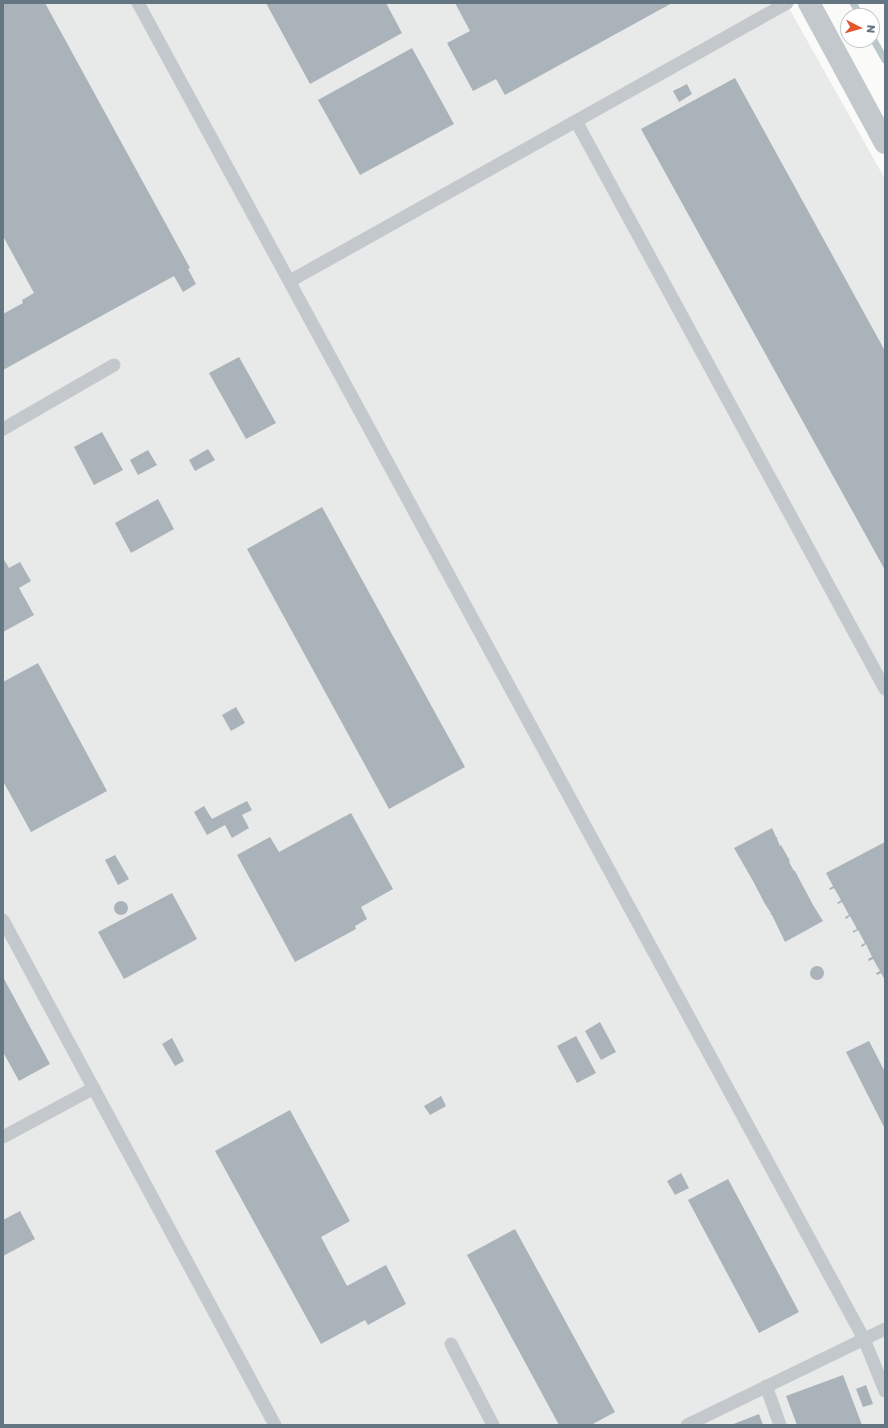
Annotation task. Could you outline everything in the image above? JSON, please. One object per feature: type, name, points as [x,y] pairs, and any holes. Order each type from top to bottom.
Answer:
[{"type":"street","points":[[809,3],[885,143]]},
{"type":"lane","points":[[138,3],[864,1339],[885,1391]]},
{"type":"lane","points":[[290,281],[787,3]]},
{"type":"lane","points":[[576,121],[885,689]]},
{"type":"lane","points":[[3,429],[114,365]]},
{"type":"lane","points":[[3,920],[275,1425]]},
{"type":"lane","points":[[3,1137],[94,1088]]},
{"type":"lane","points":[[687,1425],[885,1329]]},
{"type":"lane","points":[[451,1344],[493,1425]]},
{"type":"lane","points":[[766,1386],[780,1425]]},
{"type":"shaded area","points":[[3,3],[786,3],[885,179],[885,1425],[3,1425]]},
{"type":"building","points":[[3,3],[45,3],[190,268],[188,269],[196,284],[183,292],[174,276],[3,370],[3,314],[23,303],[22,300],[34,293],[3,236]]},
{"type":"building","points":[[266,3],[386,3],[402,33],[310,84]]},
{"type":"building","points":[[455,3],[672,3],[505,95],[496,79],[473,91],[447,43],[470,31]]},
{"type":"building","points":[[412,48],[454,124],[360,175],[318,100]]},
{"type":"building","points":[[735,78],[885,351],[885,570],[641,129]]},
{"type":"building","points":[[687,84],[692,94],[679,102],[673,91]]},
{"type":"building","points":[[239,357],[276,423],[246,439],[209,373]]},
{"type":"building","points":[[102,432],[123,470],[94,485],[74,447]]},
{"type":"building","points":[[208,449],[215,460],[195,471],[189,460]]},
{"type":"building","points":[[148,450],[157,465],[138,475],[130,460]]},
{"type":"building","points":[[158,499],[174,529],[131,553],[115,523]]},
{"type":"building","points":[[322,507],[465,767],[389,809],[247,549]]},
{"type":"building","points":[[3,558],[9,568],[20,562],[31,581],[19,588],[34,615],[3,632]]},
{"type":"building","points":[[38,663],[107,791],[31,832],[3,781],[3,682]]},
{"type":"building","points":[[236,707],[245,723],[231,731],[222,715]]},
{"type":"building","points":[[247,801],[252,810],[242,815],[249,828],[232,838],[225,825],[207,835],[194,812],[204,806],[212,819]]},
{"type":"building","points":[[351,813],[393,889],[361,907],[367,919],[355,926],[356,929],[295,962],[237,855],[270,837],[279,852]]},
{"type":"building","points":[[772,828],[776,837],[778,838],[777,839],[780,846],[781,845],[790,861],[789,862],[823,921],[785,942],[772,915],[770,914],[771,913],[734,848]]},
{"type":"building","points":[[885,842],[885,980],[881,973],[877,975],[876,973],[880,971],[873,959],[869,961],[868,959],[872,957],[866,944],[862,947],[861,945],[865,943],[858,930],[853,933],[853,931],[857,929],[850,916],[846,919],[845,917],[849,915],[842,902],[837,903],[841,900],[834,888],[829,889],[833,886],[826,873]]},
{"type":"building","points":[[115,855],[129,879],[118,885],[105,860]]},
{"type":"building","points":[[172,893],[197,939],[124,979],[98,932]]},
{"type":"building","points":[[121,901],[126,903],[128,908],[126,913],[121,915],[116,913],[114,908],[116,903]]},
{"type":"building","points":[[814,966],[820,966],[824,970],[824,976],[820,980],[814,980],[810,976],[810,970]]},
{"type":"building","points":[[3,977],[50,1064],[19,1081],[3,1052]]},
{"type":"building","points":[[600,1022],[616,1052],[601,1060],[585,1031]]},
{"type":"building","points":[[576,1036],[596,1073],[577,1083],[557,1046]]},
{"type":"building","points":[[172,1038],[184,1061],[175,1066],[162,1044]]},
{"type":"building","points":[[869,1041],[885,1072],[885,1129],[846,1052]]},
{"type":"building","points":[[441,1096],[446,1106],[430,1115],[424,1106]]},
{"type":"building","points":[[290,1110],[350,1221],[321,1237],[347,1286],[386,1265],[406,1304],[368,1325],[365,1320],[321,1344],[215,1151]]},
{"type":"building","points":[[681,1173],[689,1188],[675,1195],[667,1181]]},
{"type":"building","points":[[728,1179],[799,1312],[759,1333],[688,1200]]},
{"type":"building","points":[[20,1211],[35,1239],[3,1256],[3,1220]]},
{"type":"building","points":[[515,1229],[615,1412],[591,1425],[559,1425],[467,1255]]},
{"type":"building","points":[[843,1375],[862,1425],[797,1425],[786,1396]]},
{"type":"building","points":[[866,1385],[873,1404],[863,1407],[856,1389]]},
{"type":"building","points":[[759,1414],[763,1425],[731,1425]]},
{"type":"waterway","points":[[853,3],[856,8]]},
{"type":"waterway","points":[[878,48],[885,60]]}]
